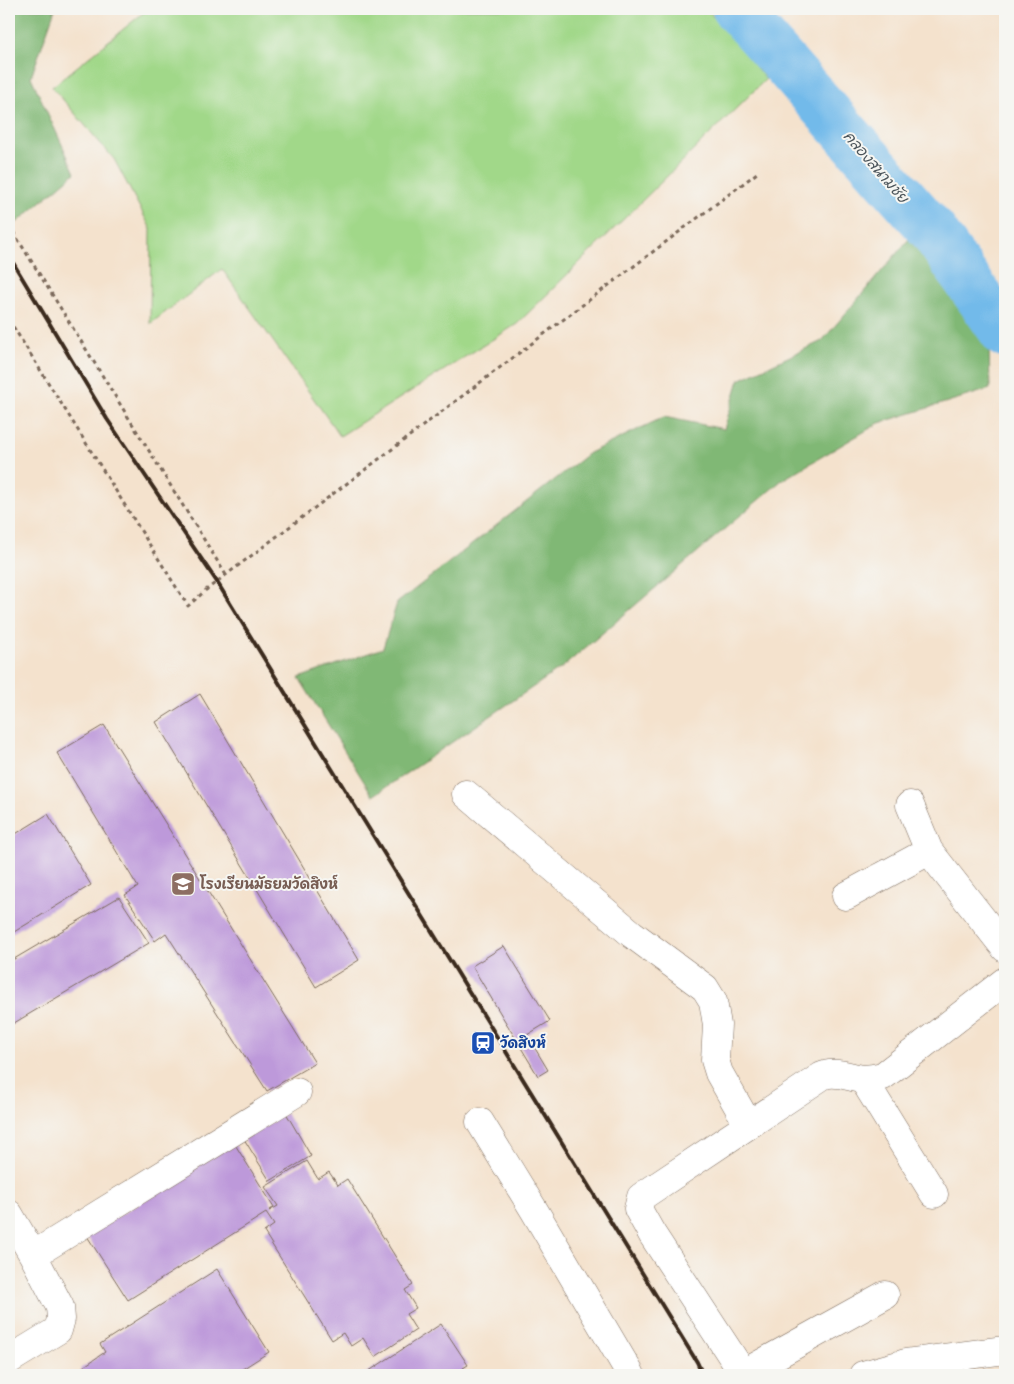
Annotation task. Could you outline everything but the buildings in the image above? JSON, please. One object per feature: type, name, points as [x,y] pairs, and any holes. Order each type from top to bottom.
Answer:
[{"type":"street","points":[[466,794],[632,934],[705,988],[713,1001],[717,1025],[715,1060],[719,1073],[748,1124]]},
{"type":"street","points":[[910,805],[929,851],[1005,948]]},
{"type":"street","points":[[846,896],[929,851]]},
{"type":"street","points":[[885,1295],[754,1367],[743,1375],[738,1364],[652,1234],[638,1209],[641,1197],[748,1124],[826,1074],[831,1073],[863,1079],[883,1076],[1005,981]]},
{"type":"street","points":[[863,1079],[934,1194]]},
{"type":"street","points":[[33,1255],[297,1092]]},
{"type":"street","points":[[480,1122],[631,1375]]},
{"type":"street","points":[[9,1214],[60,1307],[61,1319],[58,1330],[9,1360]]},
{"type":"street","points":[[863,1375],[906,1363],[1005,1350]]},
{"type":"path","points":[[9,320],[188,606],[226,575],[757,173]]},
{"type":"path","points":[[9,225],[226,575]]},
{"type":"green space","points":[[9,9],[55,9],[31,77],[75,173],[15,224],[9,214]]},
{"type":"green space","points":[[148,9],[707,9],[766,79],[517,324],[340,436],[222,269],[150,324],[151,229],[114,159],[52,87]]},
{"type":"green space","points":[[909,239],[989,342],[990,389],[879,423],[782,480],[564,666],[373,796],[299,678],[383,648],[397,603],[589,453],[664,417],[724,429],[739,380],[822,341]]},
{"type":"waterway","name":"คลองสนามชัย","points":[[736,9],[933,231],[1005,334]]},
{"type":"railway","points":[[9,256],[107,419],[217,582],[697,1362],[703,1375]]},
{"type":"place","name":"โรงเรียนมัธยมวัดสิงห์","points":[[183,884]]},
{"type":"place","name":"วัดสิงห์","points":[[483,1043]]}]
